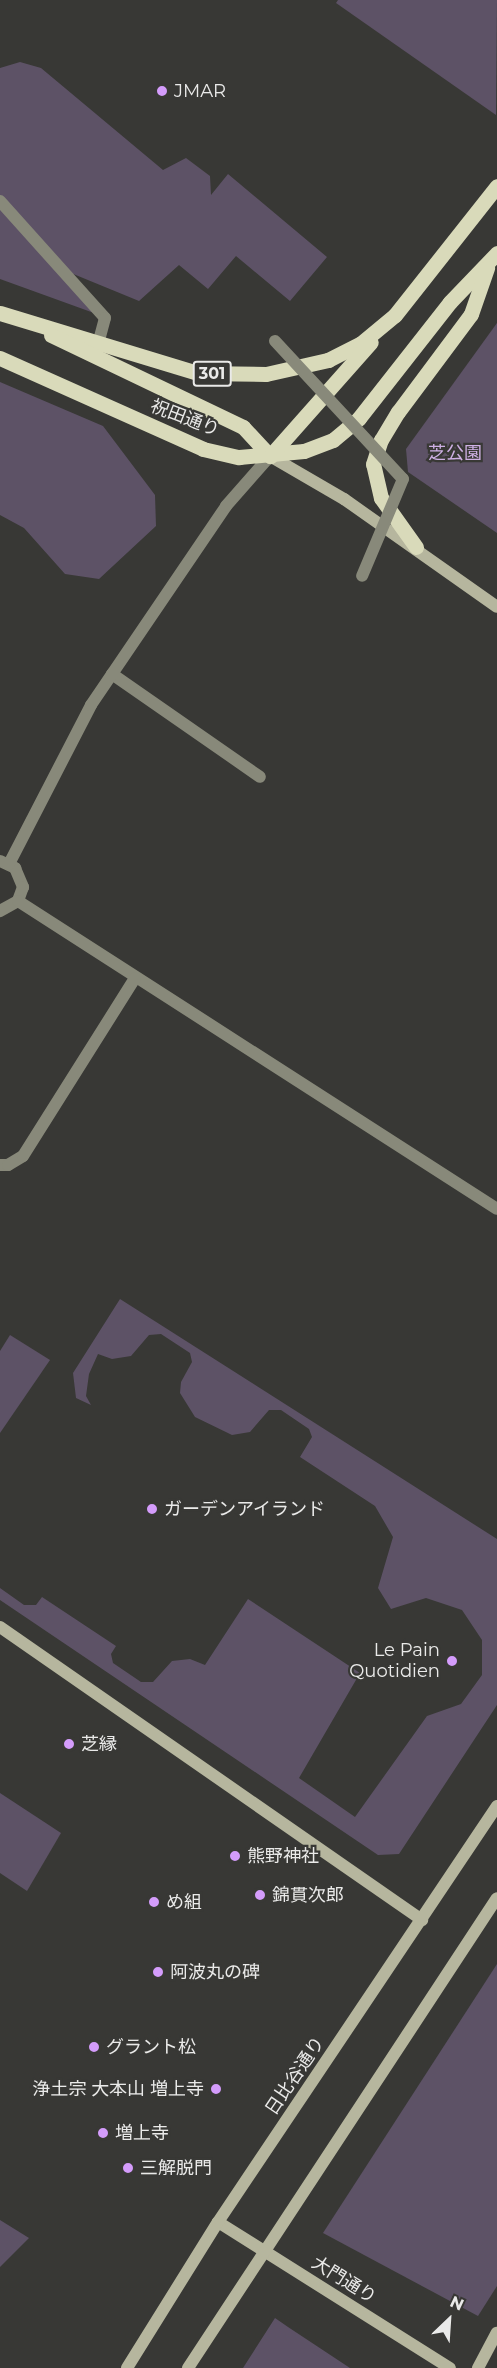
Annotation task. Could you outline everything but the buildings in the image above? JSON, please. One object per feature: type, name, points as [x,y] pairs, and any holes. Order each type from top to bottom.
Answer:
[{"type":"main road","name":"301","points":[[0,313],[21,321],[99,341],[196,373],[266,374],[328,360],[360,344],[395,315],[497,186]]},
{"type":"main road","points":[[416,547],[381,498],[373,464],[381,440],[398,412],[471,314],[493,259]]},
{"type":"main road","name":"祝田通り","points":[[0,358],[203,449],[239,457],[270,456],[304,451],[333,440],[360,418],[450,302],[493,259]]},
{"type":"main road","points":[[270,456],[395,315]]},
{"type":"main road","points":[[21,321],[243,427],[270,456],[416,547],[497,607]]},
{"type":"main road","points":[[0,1627],[422,1920]]},
{"type":"main road","name":"日比谷通り","points":[[127,2368],[219,2222],[497,1806]]},
{"type":"main road","points":[[188,2368],[497,1898]]},
{"type":"main road","name":"大門通り","points":[[219,2222],[450,2368]]},
{"type":"main road","points":[[478,2368],[497,2333]]},
{"type":"street","points":[[0,201],[105,318],[99,341]]},
{"type":"street","points":[[275,341],[403,479],[362,576]]},
{"type":"street","points":[[18,901],[22,880],[4,862],[91,705],[226,506],[270,456]]},
{"type":"street","points":[[112,674],[260,777]]},
{"type":"street","points":[[0,911],[18,901]]},
{"type":"street","points":[[18,901],[497,1209]]},
{"type":"street","points":[[0,1165],[8,1165],[23,1155],[135,978]]},
{"type":"green space","points":[[338,0],[497,0],[496,115],[336,3]]},
{"type":"green space","points":[[20,62],[41,68],[163,170],[186,158],[210,176],[211,195],[228,174],[327,257],[290,301],[236,256],[208,289],[179,265],[139,301],[66,271],[105,317],[0,279],[0,68]]},
{"type":"green space","name":"芝公園","points":[[497,323],[497,533],[408,472],[406,449]]},
{"type":"green space","points":[[0,382],[103,426],[155,495],[156,526],[99,579],[65,574],[24,528],[0,515]]},
{"type":"green space","points":[[120,1299],[497,1539],[497,1705],[399,1854],[378,1855],[0,1600],[0,1588],[24,1605],[36,1605],[42,1597],[116,1646],[111,1654],[113,1663],[141,1682],[153,1682],[172,1661],[190,1659],[205,1665],[248,1599],[360,1673],[299,1778],[355,1817],[427,1716],[461,1704],[482,1675],[482,1640],[462,1610],[426,1598],[391,1609],[378,1588],[393,1537],[375,1506],[300,1457],[312,1437],[309,1429],[281,1410],[269,1410],[250,1432],[232,1435],[195,1417],[180,1393],[181,1382],[192,1362],[190,1353],[161,1334],[149,1335],[131,1356],[112,1359],[98,1354],[89,1374],[86,1396],[91,1405],[76,1398],[73,1373]]},
{"type":"green space","points":[[10,1335],[50,1360],[0,1433],[0,1351]]},
{"type":"green space","points":[[0,1793],[61,1833],[27,1891],[0,1873]]},
{"type":"green space","points":[[497,1964],[497,2286],[478,2316],[323,2233]]},
{"type":"green space","points":[[0,2220],[29,2238],[0,2267]]},
{"type":"green space","points":[[275,2318],[288,2327],[350,2368],[243,2368]]},
{"type":"place","name":"JMAR","points":[[162,91]]},
{"type":"place","name":"ガーデンアイランド","points":[[152,1509]]},
{"type":"place","name":"Le Pain Quotidien","points":[[452,1661]]},
{"type":"place","name":"芝縁","points":[[69,1744]]},
{"type":"place","name":"熊野神社","points":[[235,1856]]},
{"type":"place","name":"錦貫次郎","points":[[260,1895]]},
{"type":"place","name":"め組","points":[[154,1902]]},
{"type":"place","name":"阿波丸の碑","points":[[158,1972]]},
{"type":"place","name":"グラント松","points":[[94,2047]]},
{"type":"place","name":"浄土宗 大本山 増上寺","points":[[216,2089]]},
{"type":"place","name":"増上寺","points":[[103,2133]]},
{"type":"place","name":"三解脱門","points":[[128,2168]]}]
